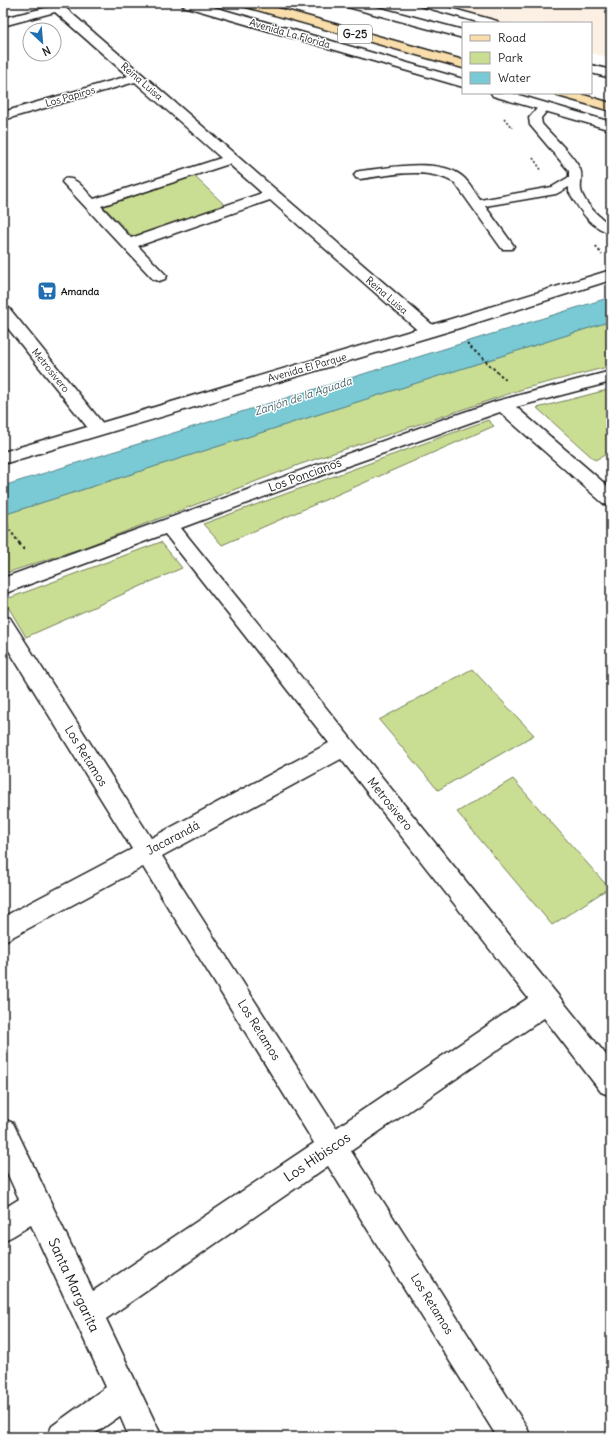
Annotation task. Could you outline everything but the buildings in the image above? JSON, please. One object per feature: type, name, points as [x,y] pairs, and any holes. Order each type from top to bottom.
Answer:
[{"type":"main road","name":"Avenida La Florida","points":[[248,3],[462,64]]},
{"type":"main road","points":[[566,94],[611,107]]},
{"type":"street","name":"Avenida La Florida","points":[[187,3],[462,83]]},
{"type":"street","points":[[348,3],[462,34]]},
{"type":"street","points":[[3,22],[55,5]]},
{"type":"street","name":"Reina Luisa","points":[[55,5],[429,332]]},
{"type":"street","points":[[592,69],[611,74]]},
{"type":"street","name":"Los Papiros","points":[[3,116],[136,77]]},
{"type":"street","points":[[502,94],[611,126]]},
{"type":"street","points":[[90,204],[231,159]]},
{"type":"street","points":[[69,182],[159,276]]},
{"type":"street","points":[[128,244],[272,195]]},
{"type":"street","name":"Avenida El Parque","points":[[3,458],[429,332],[611,274]]},
{"type":"street","name":"Metrosivero","points":[[3,311],[98,429]]},
{"type":"street","name":"Los Poncianos","points":[[3,586],[326,467],[503,405],[611,376]]},
{"type":"street","points":[[503,405],[611,499]]},
{"type":"street","name":"Metrosivero","points":[[169,526],[611,1082]]},
{"type":"street","name":"Los Retamos","points":[[3,624],[515,1437]]},
{"type":"street","name":"Jacarandá","points":[[3,930],[344,746]]},
{"type":"street","name":"Los Hibiscos","points":[[88,1313],[546,1001]]},
{"type":"street","name":"Santa Margarita","points":[[3,1133],[146,1437]]},
{"type":"street","points":[[3,1226],[37,1204]]},
{"type":"street","points":[[63,1437],[125,1393]]},
{"type":"lane","points":[[421,3],[488,22]]},
{"type":"lane","points":[[544,106],[535,118],[536,126],[570,163],[575,171],[575,192],[589,214],[601,225],[611,229]]},
{"type":"lane","points":[[360,175],[417,170],[436,170],[451,173],[459,180],[507,246]]},
{"type":"lane","points":[[477,204],[556,190],[575,178]]},
{"type":"path","points":[[462,340],[500,374]]},
{"type":"path","points":[[3,516],[9,529]]},
{"type":"shaded area","points":[[415,3],[611,3],[611,58],[592,53],[592,22],[482,22]]},
{"type":"green space","points":[[194,176],[228,208],[136,240],[103,206]]},
{"type":"green space","points":[[611,321],[611,366],[526,388],[301,464],[85,547],[3,574],[3,515]]},
{"type":"green space","points":[[611,389],[611,452],[595,460],[537,408]]},
{"type":"green space","points":[[488,420],[494,426],[222,545],[203,524]]},
{"type":"green space","points":[[161,542],[182,568],[26,637],[4,600]]},
{"type":"green space","points":[[472,669],[534,735],[438,790],[379,720]]},
{"type":"green space","points":[[513,779],[609,888],[552,925],[457,812]]},
{"type":"water","name":"Zanjón de la Aguada","points":[[611,297],[611,321],[3,515],[3,486]]},
{"type":"place","name":"Amanda","points":[[47,291]]}]
